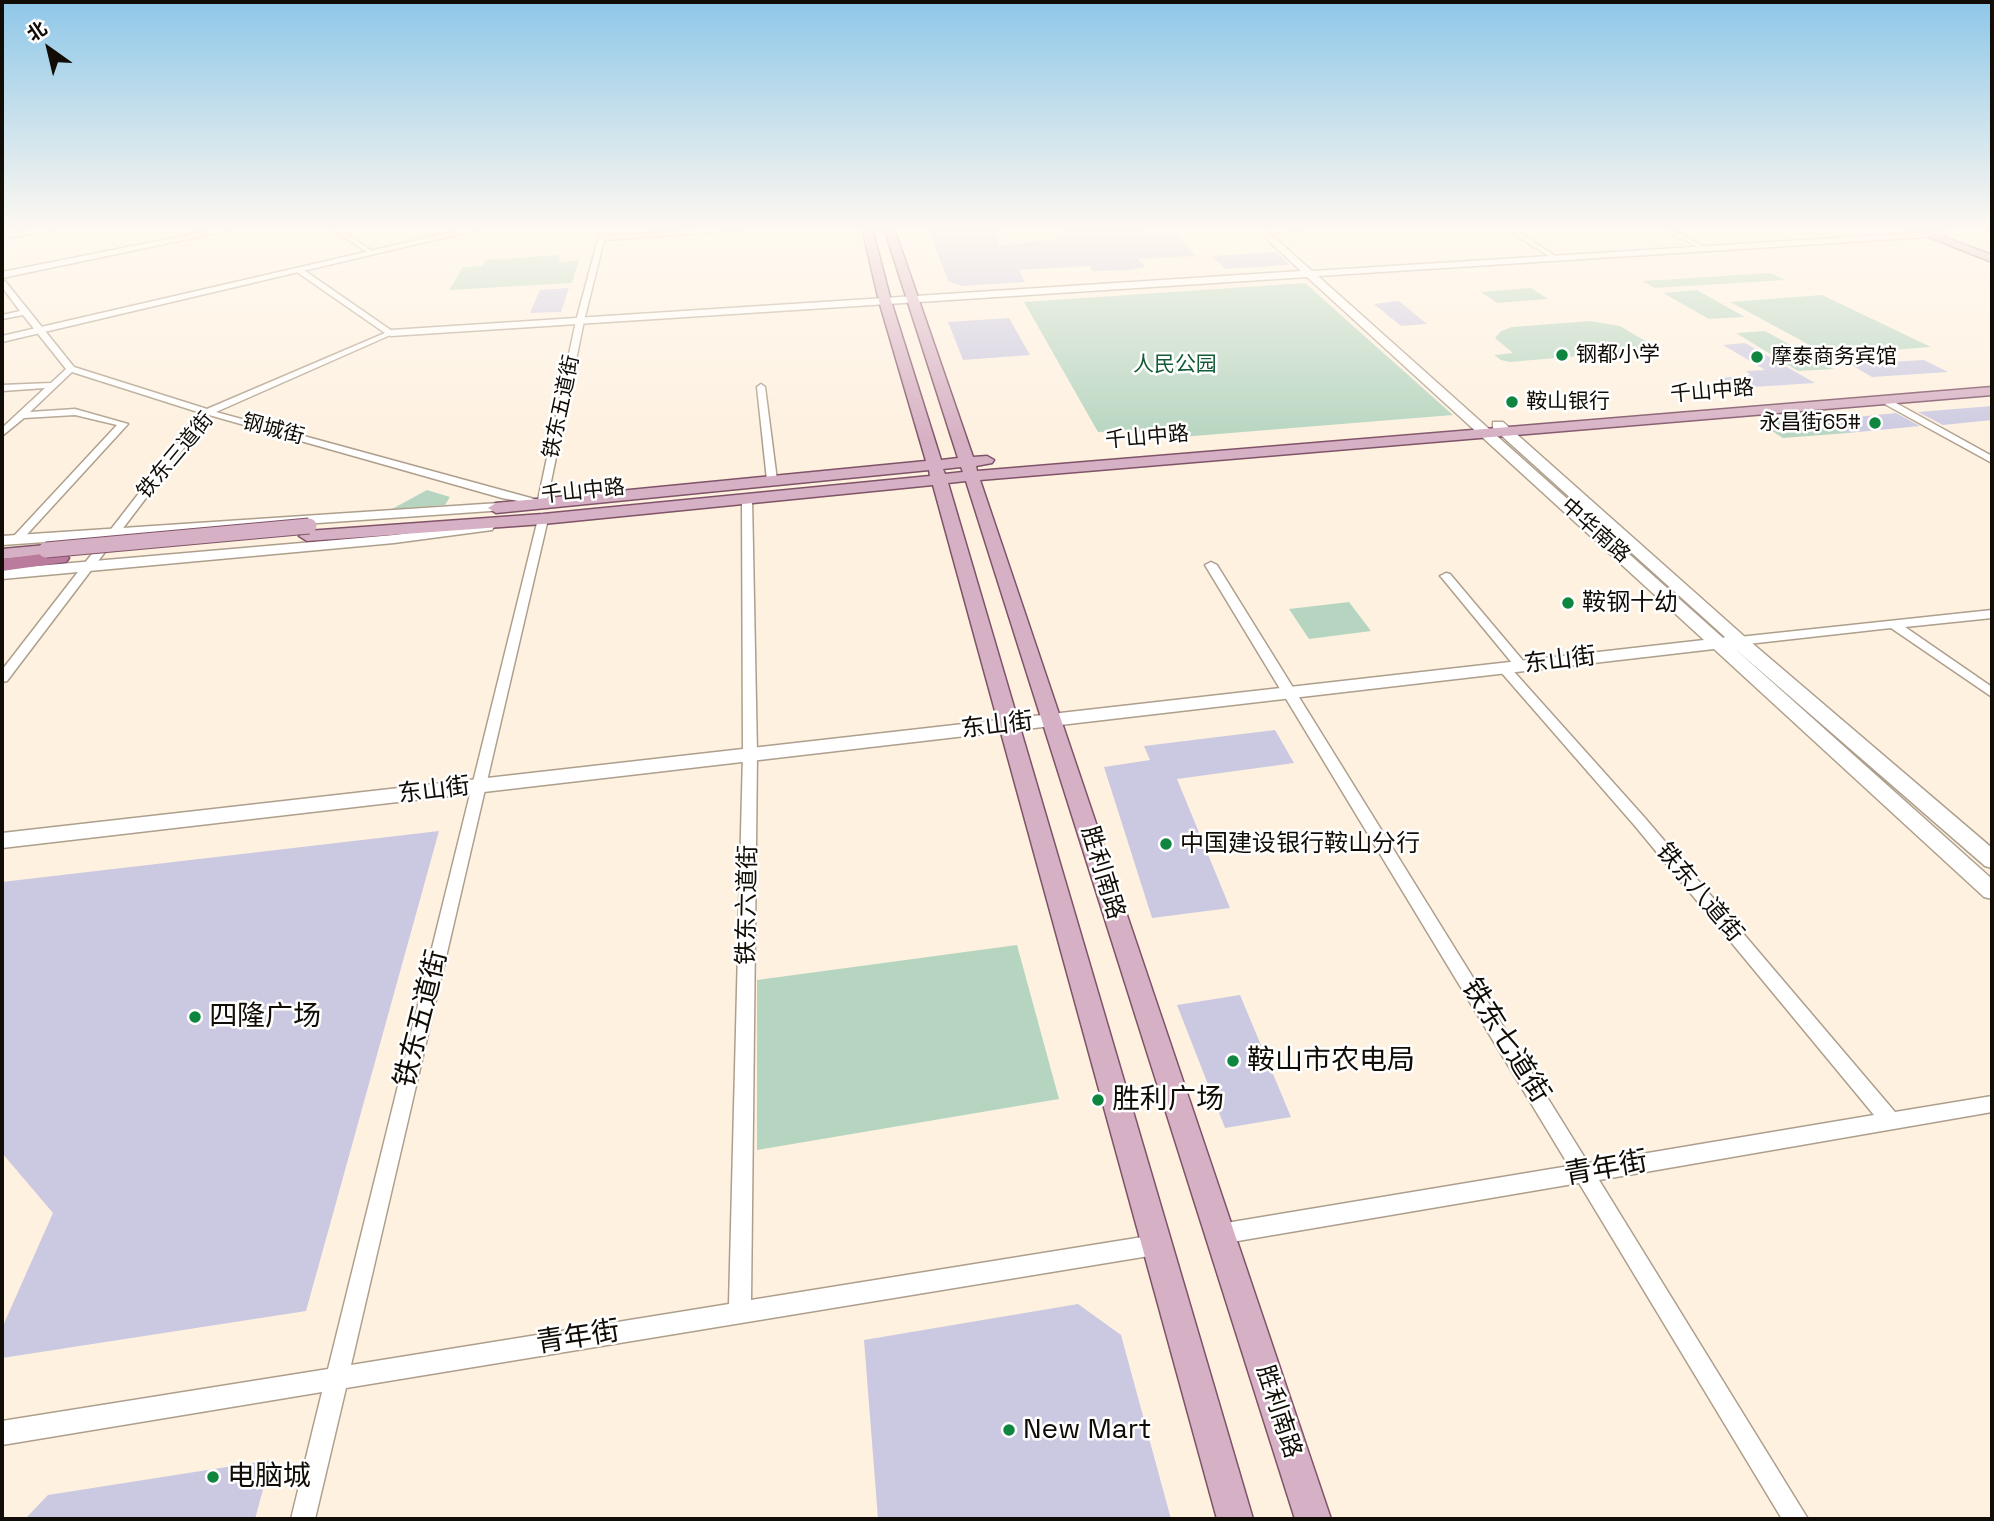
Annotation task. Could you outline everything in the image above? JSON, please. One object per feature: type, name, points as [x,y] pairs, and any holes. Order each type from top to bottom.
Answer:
[{"type":"highway","points":[[5,547],[53,554]]},
{"type":"highway","points":[[2,565],[53,554]]},
{"type":"main road","name":"胜利南路","points":[[913,299],[1054,719],[1122,939],[1313,1519]]},
{"type":"main road","name":"胜利南路","points":[[885,300],[937,472],[1235,1519]]},
{"type":"main road","name":"千山中路","points":[[542,511],[772,480],[937,472],[1992,381]]},
{"type":"main road","name":"千山中路","points":[[1490,425],[1992,391]]},
{"type":"main road","name":"千山中路","points":[[53,554],[542,511],[747,498],[937,472]]},
{"type":"main road","points":[[90,564],[394,539],[542,511]]},
{"type":"street","points":[[2,433],[71,369],[15,299]]},
{"type":"street","points":[[2,339],[173,299]]},
{"type":"street","points":[[341,299],[391,333],[913,299]]},
{"type":"street","name":"铁东五道街","points":[[303,1519],[479,786],[542,511],[586,299]]},
{"type":"street","name":"中华南路","points":[[1343,299],[1490,425],[1718,643],[1992,891]]},
{"type":"street","points":[[1345,299],[1463,395]]},
{"type":"street","points":[[2,317],[26,312]]},
{"type":"street","name":"铁东三道街","points":[[2,678],[207,412],[391,333]]},
{"type":"street","name":"钢城街","points":[[71,369],[207,412],[506,496],[542,511]]},
{"type":"street","points":[[2,388],[54,384]]},
{"type":"street","points":[[761,387],[772,480]]},
{"type":"street","points":[[1884,400],[1992,460]]},
{"type":"street","points":[[5,547],[123,424],[75,412],[21,415]]},
{"type":"street","points":[[1490,425],[1992,860]]},
{"type":"street","name":"铁东六道街","points":[[740,1311],[751,754],[747,498]]},
{"type":"street","points":[[5,547],[114,533],[542,511]]},
{"type":"street","points":[[2,574],[90,564]]},
{"type":"street","name":"铁东七道街","points":[[1211,565],[1796,1519]]},
{"type":"street","name":"铁东八道街","points":[[1446,576],[1512,667],[1891,1121]]},
{"type":"street","name":"东山街","points":[[2,841],[1718,643],[1992,614]]},
{"type":"street","points":[[1893,624],[1992,693]]},
{"type":"street","name":"青年街","points":[[1220,1234],[1992,1104]]},
{"type":"street","name":"青年街","points":[[2,1433],[1155,1245]]},
{"type":"green space","name":"人民公园","points":[[1069,299],[1323,299],[1453,415],[1144,440],[1139,430],[1098,432],[1024,302]]},
{"type":"green space","points":[[1491,299],[1548,299],[1497,303]]},
{"type":"green space","points":[[1674,299],[1713,299],[1745,317],[1709,319]]},
{"type":"green space","points":[[1830,299],[1931,347],[1828,355],[1730,302]]},
{"type":"green space","points":[[1590,321],[1620,326],[1659,349],[1510,362],[1494,355],[1513,353],[1495,338],[1501,331],[1512,327]]},
{"type":"green space","points":[[1765,331],[1834,369],[1798,371],[1736,333]]},
{"type":"green space","points":[[1820,416],[1848,433],[1783,438],[1758,422]]},
{"type":"green space","points":[[427,490],[450,497],[445,505],[392,509]]},
{"type":"green space","points":[[1349,602],[1371,631],[1309,639],[1289,609]]},
{"type":"green space","points":[[1017,945],[1059,1099],[757,1150],[757,980]]},
{"type":"building","points":[[536,299],[565,299],[561,312],[530,313]]},
{"type":"building","points":[[1399,301],[1427,324],[1401,326],[1374,304]]},
{"type":"building","points":[[1009,318],[1030,355],[963,360],[948,322]]},
{"type":"building","name":"摩泰商务宾馆","points":[[1745,343],[1815,383],[1721,389],[1721,378],[1751,375],[1746,371],[1765,370],[1723,345]]},
{"type":"building","points":[[1924,360],[1948,372],[1872,377],[1850,364]]},
{"type":"building","points":[[1992,406],[1992,420],[1943,425],[1918,412]]},
{"type":"building","name":"永昌街65#","points":[[1896,413],[1920,426],[1848,433],[1826,420]]},
{"type":"building","name":"中国建设银行鞍山分行","points":[[1275,730],[1294,763],[1177,779],[1230,908],[1152,918],[1104,767],[1150,760],[1144,746]]},
{"type":"building","name":"四隆广场","points":[[439,831],[306,1311],[2,1358],[2,1328],[53,1213],[2,1153],[2,882]]},
{"type":"building","name":"鞍山市农电局","points":[[1240,995],[1291,1117],[1225,1128],[1177,1005]]},
{"type":"building","name":"New Mart","points":[[1078,1304],[1121,1335],[1171,1519],[878,1519],[864,1340]]},
{"type":"building","name":"电脑城","points":[[271,1460],[255,1519],[25,1519],[48,1495]]},
{"type":"place","name":"钢都小学","points":[[1562,355]]},
{"type":"place","name":"摩泰商务宾馆","points":[[1757,357]]},
{"type":"place","name":"鞍山银行","points":[[1512,402]]},
{"type":"place","name":"永昌街65#","points":[[1875,423]]},
{"type":"place","name":"鞍钢十幼","points":[[1568,603]]},
{"type":"place","name":"中国建设银行鞍山分行","points":[[1166,844]]},
{"type":"place","name":"四隆广场","points":[[195,1017]]},
{"type":"place","name":"鞍山市农电局","points":[[1233,1061]]},
{"type":"place","name":"胜利广场","points":[[1098,1100]]},
{"type":"place","name":"New Mart","points":[[1009,1430]]},
{"type":"place","name":"电脑城","points":[[213,1477]]}]
